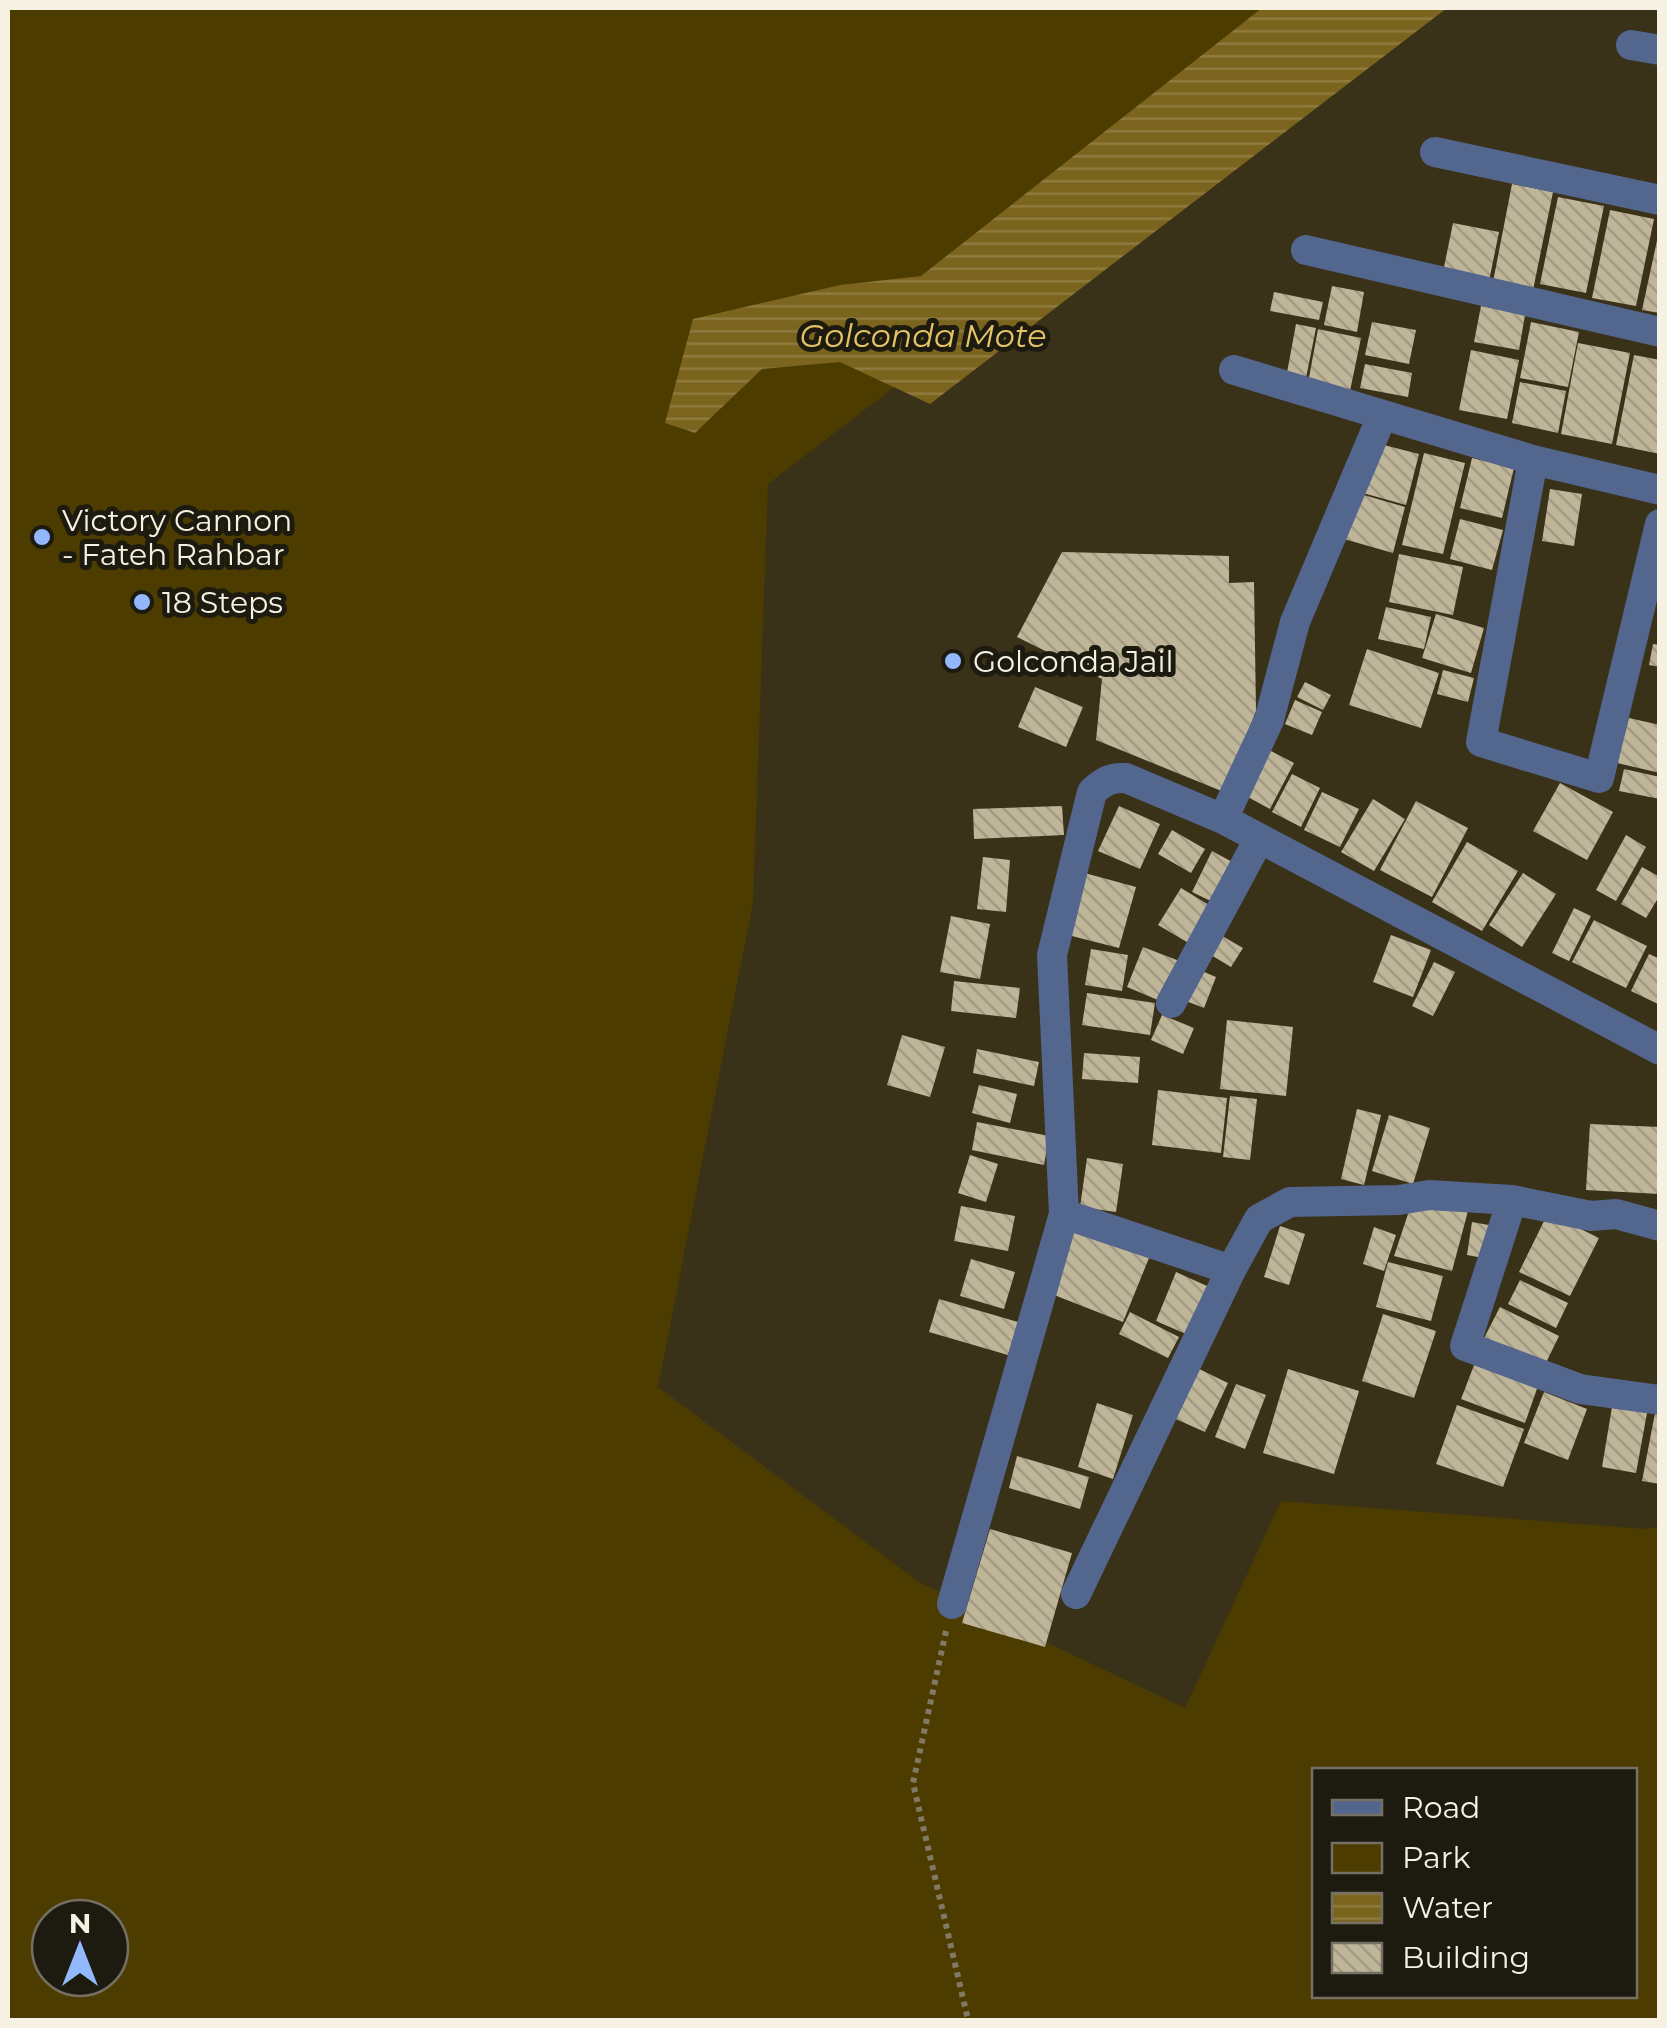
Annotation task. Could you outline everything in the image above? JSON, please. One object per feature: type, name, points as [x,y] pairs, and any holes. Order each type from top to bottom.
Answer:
[{"type":"street","points":[[1435,152],[1660,200]]},
{"type":"street","points":[[1306,250],[1660,332]]},
{"type":"street","points":[[1234,370],[1534,460],[1660,490]]},
{"type":"street","points":[[1222,818],[1269,720],[1295,622],[1382,416]]},
{"type":"street","points":[[1534,460],[1482,742],[1599,778],[1660,524]]},
{"type":"street","points":[[952,1604],[1064,1214],[1052,955],[1092,792],[1112,777],[1126,778],[1222,818],[1660,1050]]},
{"type":"street","points":[[1170,1003],[1258,839]]},
{"type":"street","points":[[1076,1594],[1259,1219],[1290,1202],[1399,1200],[1430,1195],[1512,1200],[1592,1216],[1616,1214],[1660,1226]]},
{"type":"street","points":[[1512,1200],[1465,1346],[1580,1389],[1660,1400]]},
{"type":"street","points":[[1064,1214],[1231,1270]]},
{"type":"path","points":[[952,1604],[914,1783],[968,2020]]},
{"type":"green space","points":[[8,8],[1389,8],[768,484],[753,902],[658,1387],[919,1582],[1185,1708],[1281,1501],[1659,1527],[1659,2020],[8,2020]]},
{"type":"water","name":"Golconda Mote","points":[[1262,8],[1447,8],[930,404],[840,362],[762,369],[695,433],[665,423],[693,319],[840,285],[921,276]]},
{"type":"building","points":[[1512,184],[1553,192],[1532,295],[1492,287]]},
{"type":"building","points":[[1558,197],[1604,206],[1586,293],[1540,284]]},
{"type":"building","points":[[1610,210],[1654,219],[1636,306],[1592,298]]},
{"type":"building","points":[[1453,223],[1499,232],[1488,286],[1442,277]]},
{"type":"building","points":[[1660,236],[1660,313],[1642,310]]},
{"type":"building","points":[[1332,286],[1364,292],[1357,332],[1324,325]]},
{"type":"building","points":[[1274,292],[1323,302],[1319,320],[1270,311]]},
{"type":"building","points":[[1481,306],[1525,315],[1519,350],[1474,342]]},
{"type":"building","points":[[1372,322],[1416,330],[1409,364],[1365,355]]},
{"type":"building","points":[[1531,322],[1579,332],[1568,387],[1520,378]]},
{"type":"building","points":[[1296,324],[1316,328],[1305,383],[1286,378]]},
{"type":"building","points":[[1318,329],[1361,338],[1350,391],[1308,383]]},
{"type":"building","points":[[1578,343],[1630,353],[1612,444],[1561,434]]},
{"type":"building","points":[[1471,350],[1519,360],[1507,419],[1459,410]]},
{"type":"building","points":[[1634,355],[1660,360],[1660,454],[1616,445]]},
{"type":"building","points":[[1365,364],[1412,373],[1408,397],[1360,388]]},
{"type":"building","points":[[1520,382],[1566,391],[1558,433],[1512,423]]},
{"type":"building","points":[[1376,443],[1419,454],[1406,505],[1363,493]]},
{"type":"building","points":[[1424,453],[1465,463],[1443,554],[1402,545]]},
{"type":"building","points":[[1472,458],[1514,468],[1502,518],[1460,508]]},
{"type":"building","points":[[1550,489],[1582,494],[1574,546],[1542,541]]},
{"type":"building","points":[[1357,493],[1405,507],[1393,553],[1344,539]]},
{"type":"building","points":[[1460,519],[1503,530],[1492,570],[1450,559]]},
{"type":"building","points":[[1062,552],[1229,556],[1229,583],[1254,582],[1256,711],[1224,792],[1096,740],[1102,679],[1017,637]]},
{"type":"building","points":[[1399,554],[1463,567],[1453,615],[1389,602]]},
{"type":"building","points":[[1386,607],[1431,617],[1424,649],[1378,639]]},
{"type":"building","points":[[1436,614],[1484,628],[1471,673],[1422,658]]},
{"type":"building","points":[[1653,644],[1660,645],[1660,667],[1649,665]]},
{"type":"building","points":[[1367,649],[1439,673],[1421,728],[1349,705]]},
{"type":"building","points":[[1443,670],[1474,678],[1468,702],[1437,694]]},
{"type":"building","points":[[1305,682],[1331,695],[1323,710],[1297,697]]},
{"type":"building","points":[[1035,687],[1083,707],[1066,747],[1018,727]]},
{"type":"building","points":[[1295,700],[1322,712],[1312,735],[1285,724]]},
{"type":"building","points":[[1629,718],[1660,725],[1660,773],[1617,763]]},
{"type":"building","points":[[1269,750],[1294,763],[1270,809],[1246,796]]},
{"type":"building","points":[[1624,769],[1660,777],[1660,799],[1619,791]]},
{"type":"building","points":[[1292,774],[1320,788],[1301,827],[1272,812]]},
{"type":"building","points":[[1560,783],[1613,812],[1587,860],[1533,831]]},
{"type":"building","points":[[1322,792],[1359,809],[1340,847],[1304,830]]},
{"type":"building","points":[[1373,799],[1405,819],[1374,871],[1341,852]]},
{"type":"building","points":[[1416,801],[1468,828],[1432,897],[1380,870]]},
{"type":"building","points":[[1062,806],[1064,835],[974,839],[973,809]]},
{"type":"building","points":[[1119,806],[1160,824],[1140,869],[1098,851]]},
{"type":"building","points":[[1172,830],[1205,849],[1191,873],[1158,854]]},
{"type":"building","points":[[1626,835],[1646,847],[1616,901],[1596,890]]},
{"type":"building","points":[[1467,842],[1518,871],[1482,931],[1432,902]]},
{"type":"building","points":[[1212,851],[1236,864],[1217,904],[1192,892]]},
{"type":"building","points":[[983,857],[1010,860],[1006,912],[977,909]]},
{"type":"building","points":[[1642,867],[1660,877],[1660,895],[1646,918],[1621,904]]},
{"type":"building","points":[[1081,872],[1136,887],[1119,948],[1064,934]]},
{"type":"building","points":[[1523,873],[1556,894],[1522,947],[1489,925]]},
{"type":"building","points":[[1181,888],[1214,908],[1192,945],[1158,925]]},
{"type":"building","points":[[1574,908],[1591,916],[1569,961],[1552,953]]},
{"type":"building","points":[[951,916],[990,924],[980,979],[940,972]]},
{"type":"building","points":[[1594,920],[1647,946],[1626,988],[1572,962]]},
{"type":"building","points":[[1217,933],[1243,948],[1231,967],[1206,952]]},
{"type":"building","points":[[1391,935],[1431,950],[1413,997],[1373,982]]},
{"type":"building","points":[[1143,947],[1182,962],[1165,1003],[1127,987]]},
{"type":"building","points":[[1091,949],[1128,955],[1122,991],[1085,985]]},
{"type":"building","points":[[1649,954],[1660,959],[1658,1004],[1631,991]]},
{"type":"building","points":[[1434,962],[1455,972],[1433,1016],[1412,1006]]},
{"type":"building","points":[[1190,966],[1216,977],[1204,1008],[1178,998]]},
{"type":"building","points":[[954,981],[1020,988],[1016,1018],[951,1011]]},
{"type":"building","points":[[1087,993],[1155,1003],[1150,1035],[1082,1025]]},
{"type":"building","points":[[1162,1015],[1194,1028],[1183,1054],[1151,1040]]},
{"type":"building","points":[[1227,1020],[1293,1027],[1286,1096],[1220,1089]]},
{"type":"building","points":[[902,1035],[945,1047],[930,1097],[887,1085]]},
{"type":"building","points":[[977,1049],[1039,1062],[1034,1086],[973,1073]]},
{"type":"building","points":[[1084,1053],[1140,1057],[1138,1083],[1082,1079]]},
{"type":"building","points":[[979,1085],[1017,1094],[1010,1123],[972,1113]]},
{"type":"building","points":[[1158,1090],[1227,1098],[1221,1153],[1152,1145]]},
{"type":"building","points":[[1230,1096],[1257,1099],[1250,1160],[1223,1157]]},
{"type":"building","points":[[1357,1109],[1381,1115],[1364,1185],[1341,1179]]},
{"type":"building","points":[[1389,1115],[1430,1128],[1413,1184],[1372,1171]]},
{"type":"building","points":[[977,1122],[1049,1136],[1044,1165],[972,1150]]},
{"type":"building","points":[[1590,1124],[1660,1127],[1660,1194],[1586,1190]]},
{"type":"building","points":[[970,1155],[998,1164],[986,1202],[958,1193]]},
{"type":"building","points":[[1087,1158],[1123,1164],[1116,1212],[1080,1207]]},
{"type":"building","points":[[1411,1205],[1468,1211],[1452,1271],[1394,1256]]},
{"type":"building","points":[[961,1206],[1015,1216],[1008,1251],[954,1241]]},
{"type":"building","points":[[1548,1213],[1599,1238],[1570,1296],[1519,1272]]},
{"type":"building","points":[[1472,1222],[1494,1226],[1489,1259],[1467,1255]]},
{"type":"building","points":[[1280,1226],[1305,1234],[1289,1285],[1264,1277]]},
{"type":"building","points":[[1374,1227],[1396,1235],[1384,1271],[1363,1264]]},
{"type":"building","points":[[1075,1228],[1149,1258],[1123,1322],[1049,1293]]},
{"type":"building","points":[[971,1259],[1015,1272],[1004,1309],[960,1296]]},
{"type":"building","points":[[1388,1262],[1443,1276],[1431,1321],[1376,1307]]},
{"type":"building","points":[[1176,1272],[1207,1286],[1186,1334],[1156,1321]]},
{"type":"building","points":[[1520,1280],[1568,1303],[1556,1328],[1508,1304]]},
{"type":"building","points":[[939,1299],[1018,1322],[1008,1355],[929,1332]]},
{"type":"building","points":[[1500,1307],[1559,1336],[1541,1373],[1481,1344]]},
{"type":"building","points":[[1130,1312],[1179,1337],[1168,1358],[1119,1334]]},
{"type":"building","points":[[1383,1314],[1436,1331],[1414,1398],[1362,1381]]},
{"type":"building","points":[[1476,1360],[1539,1383],[1525,1423],[1461,1399]]},
{"type":"building","points":[[1193,1366],[1228,1383],[1205,1432],[1169,1416]]},
{"type":"building","points":[[1288,1369],[1359,1391],[1334,1474],[1263,1453]]},
{"type":"building","points":[[1236,1384],[1266,1395],[1245,1449],[1215,1437]]},
{"type":"building","points":[[1544,1392],[1587,1409],[1568,1460],[1524,1443]]},
{"type":"building","points":[[1097,1403],[1133,1415],[1113,1479],[1078,1467]]},
{"type":"building","points":[[1457,1405],[1524,1429],[1503,1487],[1436,1464]]},
{"type":"building","points":[[1612,1407],[1647,1413],[1636,1473],[1602,1467]]},
{"type":"building","points":[[1655,1413],[1660,1414],[1660,1484],[1642,1481]]},
{"type":"building","points":[[1017,1456],[1089,1477],[1080,1509],[1009,1488]]},
{"type":"building","points":[[990,1529],[1072,1553],[1045,1647],[962,1623]]},
{"type":"place","name":"Victory Cannon - Fateh Rahbar","points":[[42,537]]},
{"type":"place","name":"18 Steps","points":[[142,602]]},
{"type":"place","name":"Golconda Jail","points":[[953,661]]}]
